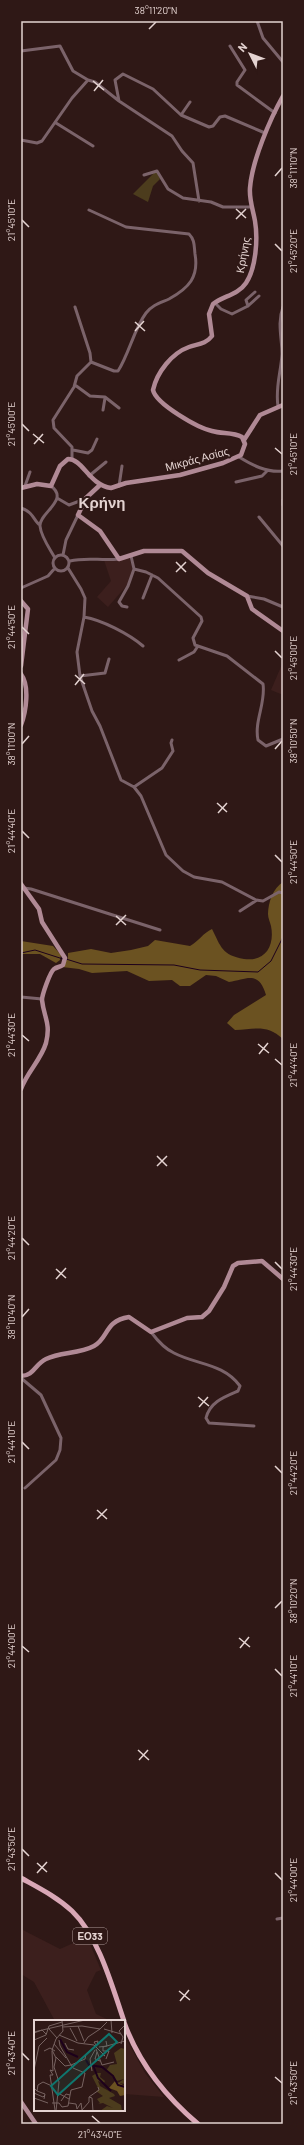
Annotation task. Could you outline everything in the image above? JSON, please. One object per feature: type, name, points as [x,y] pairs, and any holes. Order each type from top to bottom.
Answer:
[{"type":"main road","name":"ΕΟ33","points":[[21,1878],[63,1904],[73,1912],[84,1927],[106,1972],[123,2020]]},
{"type":"main road","name":"ΕΟ33","points":[[125,2024],[133,2044],[150,2074],[171,2100],[198,2124]]},
{"type":"street","points":[[257,21],[263,38],[283,62]]},
{"type":"street","points":[[21,51],[60,46],[73,71],[88,80],[95,82],[119,101],[168,132],[175,138],[182,151],[194,163],[199,201]]},
{"type":"street","points":[[230,46],[245,70],[236,82],[237,85],[275,113]]},
{"type":"street","points":[[119,101],[115,80],[123,74],[153,89],[181,115],[210,127],[220,117],[225,116],[265,133]]},
{"type":"street","points":[[21,140],[40,142],[56,123],[72,98],[88,80]]},
{"type":"street","name":"Κρήνης","points":[[215,303],[238,291],[243,287],[249,277],[256,234],[250,186],[265,133],[283,96]]},
{"type":"street","points":[[181,115],[190,102]]},
{"type":"street","points":[[56,123],[94,146]]},
{"type":"street","points":[[144,175],[157,171],[171,192],[183,198],[211,202],[223,207],[252,207]]},
{"type":"street","points":[[89,210],[126,227],[188,233],[195,243],[196,262],[194,277],[191,283],[168,299],[159,302],[146,313],[118,371],[114,372],[90,362]]},
{"type":"street","points":[[248,306],[246,300],[255,292]]},
{"type":"street","points":[[244,440],[236,435],[215,432],[200,427],[168,408],[154,394],[155,384],[169,360],[181,351],[207,341],[212,336],[209,314],[210,308],[215,303],[221,309],[232,314],[238,313],[258,296]]},
{"type":"street","points":[[72,459],[73,450],[70,444],[54,427],[52,420],[75,385],[77,376],[90,362],[90,353],[75,307]]},
{"type":"street","points":[[239,457],[245,447],[244,440],[260,415],[280,406],[276,385],[281,357],[280,325],[283,307]]},
{"type":"street","points":[[75,385],[89,395],[105,397],[119,408]]},
{"type":"street","points":[[103,410],[105,397]]},
{"type":"street","points":[[73,450],[88,453],[93,449],[97,440]]},
{"type":"street","name":"Μικράς Ασίας","points":[[100,485],[111,488],[131,482],[180,475],[239,457],[268,470],[283,471]]},
{"type":"street","points":[[57,498],[70,505],[85,499],[100,485],[72,459]]},
{"type":"street","points":[[51,486],[61,464],[66,460],[72,459]]},
{"type":"street","points":[[89,476],[106,462]]},
{"type":"street","points":[[119,486],[122,466]]},
{"type":"street","points":[[236,482],[262,476],[268,470]]},
{"type":"street","points":[[23,487],[30,472]]},
{"type":"street","points":[[23,487],[39,484],[51,486],[56,491],[57,498],[40,525]]},
{"type":"street","points":[[64,555],[66,540],[85,499]]},
{"type":"street","points":[[21,508],[31,512],[36,522],[40,525],[49,548],[55,558],[53,563],[55,568],[61,572],[68,568],[70,561]]},
{"type":"street","points":[[78,515],[100,531],[119,558]]},
{"type":"street","points":[[259,517],[283,546]]},
{"type":"street","points":[[70,561],[80,558],[104,561],[131,556],[144,551],[180,550],[190,556],[208,573],[247,596],[264,599],[283,606]]},
{"type":"street","points":[[55,558],[64,555]]},
{"type":"street","points":[[64,555],[70,561]]},
{"type":"street","points":[[127,607],[122,606],[119,602],[128,586],[134,569],[131,556]]},
{"type":"street","points":[[21,588],[48,576],[55,568]]},
{"type":"street","points":[[68,568],[84,595],[84,617],[77,652],[80,676],[92,711],[100,726],[121,780],[134,787],[141,796],[164,851],[177,866],[189,875],[222,882],[257,900],[263,900],[279,892],[283,893]]},
{"type":"street","points":[[134,569],[152,575],[167,585],[202,618],[193,638],[194,642],[198,646],[227,656],[263,684],[257,730],[258,740],[266,746],[283,739]]},
{"type":"street","points":[[143,598],[152,575]]},
{"type":"street","points":[[247,596],[252,609],[283,631]]},
{"type":"street","points":[[21,601],[28,609],[21,666]]},
{"type":"street","points":[[84,617],[107,625],[135,638],[143,646]]},
{"type":"street","points":[[179,660],[194,652],[198,646]]},
{"type":"street","points":[[80,676],[105,673],[109,658]]},
{"type":"street","points":[[21,674],[26,680],[26,687],[21,725]]},
{"type":"street","points":[[134,787],[165,766],[174,752],[171,742],[172,740]]},
{"type":"street","points":[[22,886],[160,930]]},
{"type":"street","points":[[21,1089],[29,1070],[42,1055],[49,1024],[42,999],[51,973],[64,960],[42,922],[39,909],[22,886]]},
{"type":"street","points":[[240,911],[257,900]]},
{"type":"street","points":[[21,997],[42,999]]},
{"type":"street","points":[[151,1332],[187,1318],[202,1317],[217,1299],[235,1264],[262,1261],[283,1279]]},
{"type":"street","points":[[21,1377],[31,1374],[45,1360],[96,1346],[113,1322],[119,1318],[129,1317],[151,1332],[172,1353],[215,1367],[232,1377],[240,1386],[238,1390],[220,1398],[207,1412],[206,1418],[209,1423],[254,1426]]},
{"type":"street","points":[[21,1377],[41,1395],[50,1411],[60,1438],[60,1450],[56,1460],[25,1488]]},
{"type":"street","points":[[277,1920],[283,1918]]},
{"type":"street","points":[[21,2102],[36,2124]]},
{"type":"shaded area","points":[[156,171],[160,179],[153,186],[148,202],[133,194]]},
{"type":"shaded area","points":[[129,556],[133,571],[129,583],[108,607],[97,597],[111,581],[104,560]]},
{"type":"shaded area","points":[[283,662],[283,695],[271,690]]},
{"type":"shaded area","points":[[283,882],[283,1039],[272,1031],[266,1029],[255,1028],[235,1030],[227,1023],[234,1015],[266,995],[260,982],[256,979],[247,978],[229,982],[216,976],[206,975],[190,986],[180,986],[172,980],[149,981],[127,971],[92,973],[79,969],[62,967],[68,958],[68,953],[91,949],[111,953],[148,946],[155,940],[190,946],[212,929],[220,945],[231,955],[244,959],[258,958],[267,951],[270,946],[272,933],[268,916],[269,905],[276,888]]},
{"type":"shaded area","points":[[21,941],[53,946],[61,955],[60,960],[56,963],[40,954],[21,954]]},
{"type":"shaded area","points":[[21,1929],[60,1949],[87,1937],[101,1970],[96,1972],[87,1990],[96,2014],[109,2020],[54,2020],[34,1982],[21,1974]]},
{"type":"shaded area","points":[[125,2037],[145,2073],[164,2097],[125,2094]]},
{"type":"waterway","points":[[66,959],[82,964],[174,965],[200,970],[258,972],[271,961],[283,937]]},
{"type":"waterway","points":[[21,953],[35,950],[63,959]]},
{"type":"district","name":"Κρήνη","points":[[102,503]]}]
